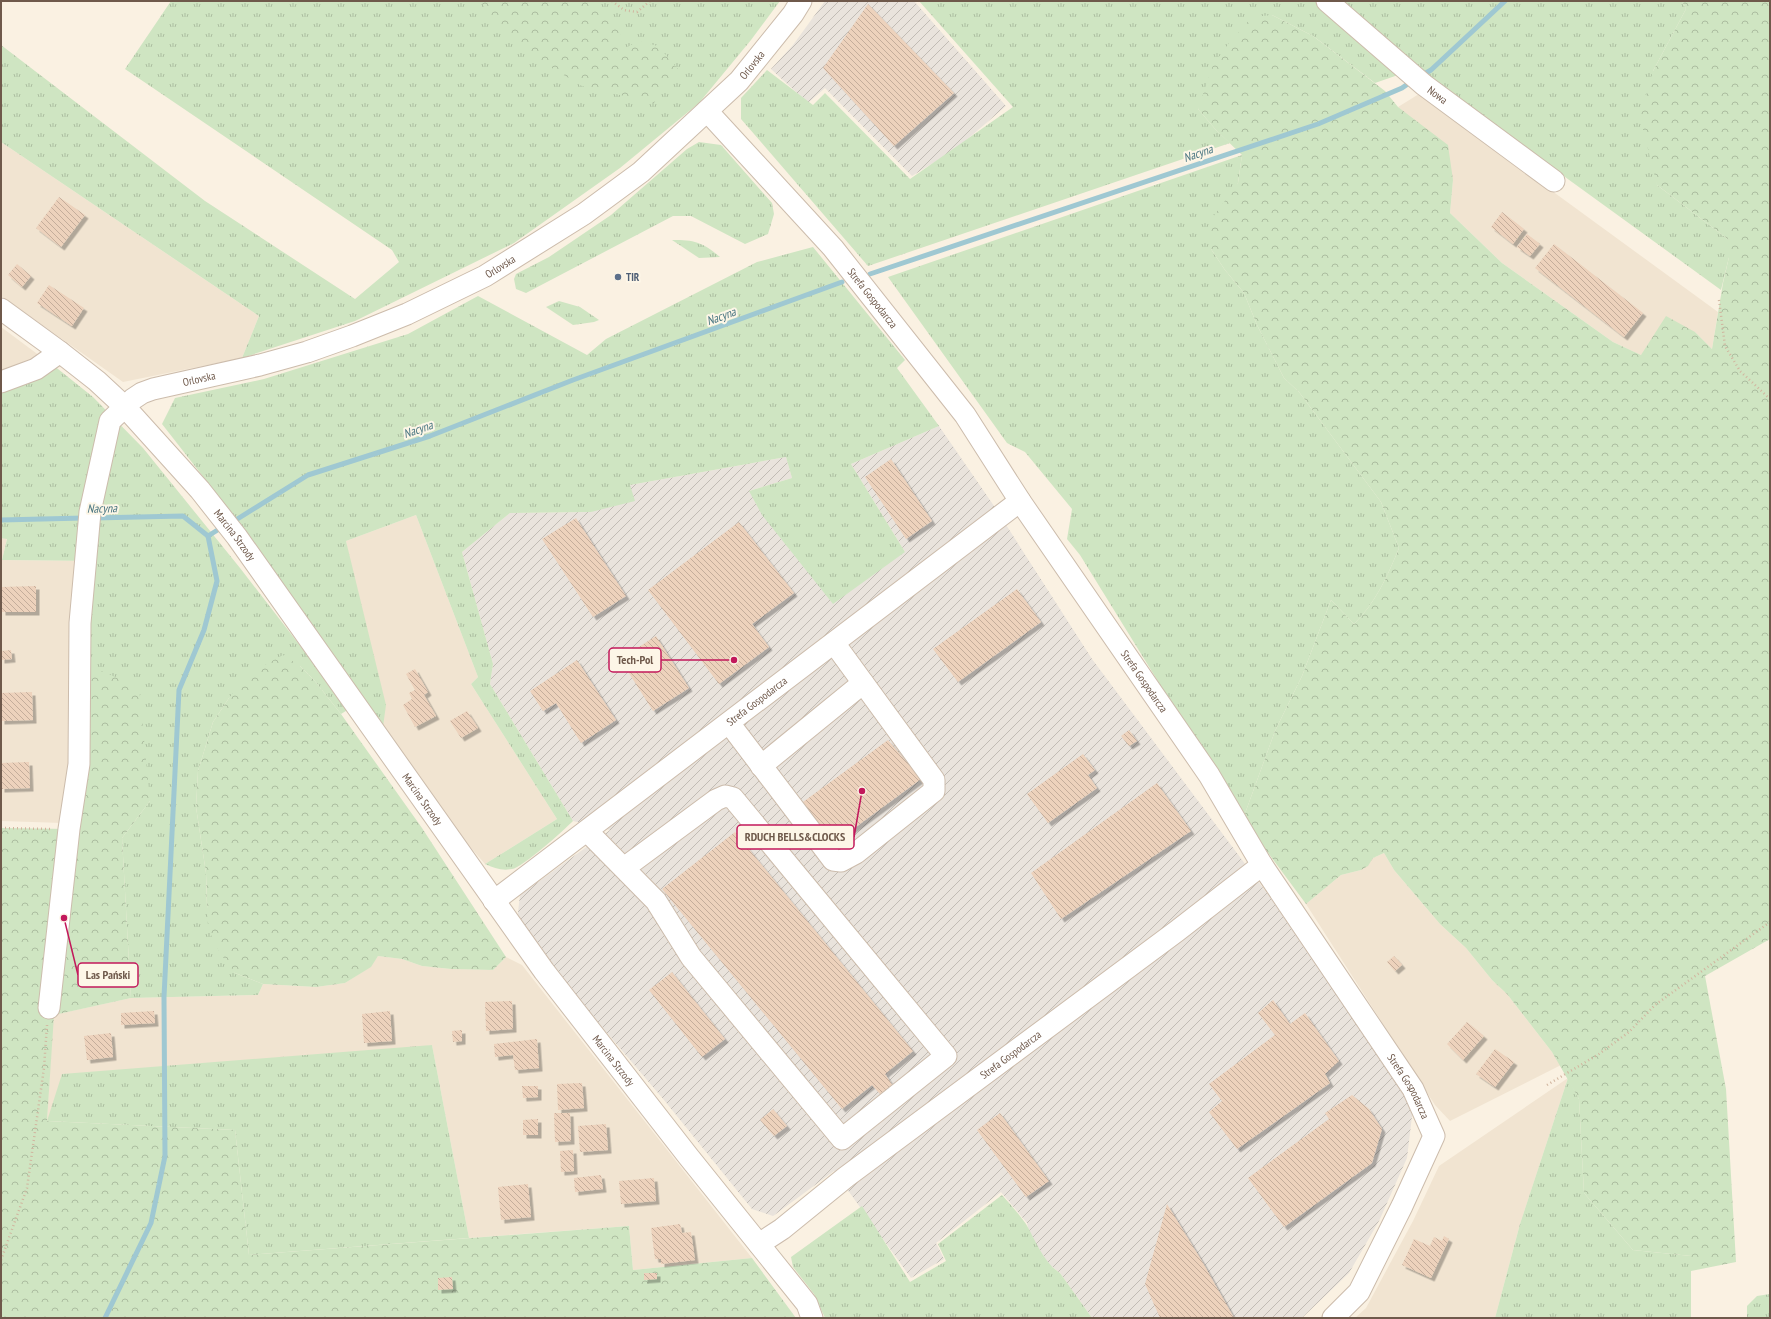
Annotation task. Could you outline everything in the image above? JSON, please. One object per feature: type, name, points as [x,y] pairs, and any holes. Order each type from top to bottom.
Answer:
[{"type":"street","name":"Orlovska","points":[[49,1008],[69,830],[79,764],[80,623],[89,518],[110,421],[142,393],[153,389],[260,365],[307,352],[407,314],[485,276],[584,214],[641,172],[739,81],[793,14],[801,1]]},
{"type":"street","name":"Nowa","points":[[1327,1],[1417,79],[1554,181]]},
{"type":"street","name":"Strefa Gospodarcza","points":[[707,111],[833,248],[965,414],[1020,501],[1209,775],[1262,865],[1413,1089],[1434,1136],[1402,1206],[1359,1292],[1333,1318]]},
{"type":"street","name":"Marcina Strzody","points":[[1,309],[97,381],[125,407],[200,490],[237,537],[494,901],[577,1014],[807,1304],[812,1318]]},
{"type":"street","points":[[1,382],[36,369],[60,352]]},
{"type":"street","name":"Strefa Gospodarcza","points":[[494,901],[1020,501]]},
{"type":"street","points":[[729,723],[832,860],[841,861],[856,853],[934,791],[934,780],[834,643]]},
{"type":"street","points":[[761,766],[863,683]]},
{"type":"street","points":[[587,830],[656,901],[691,957],[842,1138],[946,1056],[733,798],[725,796],[716,800],[624,868]]},
{"type":"street","name":"Strefa Gospodarcza","points":[[758,1244],[782,1228],[846,1177],[1177,931],[1262,865]]},
{"type":"path","points":[[612,1],[624,10],[636,12],[650,1]]},
{"type":"path","points":[[1719,300],[1725,346],[1740,371],[1770,399]]},
{"type":"path","points":[[1,828],[69,830]]},
{"type":"path","points":[[1547,1085],[1599,1054],[1629,1032],[1655,1005],[1770,922]]},
{"type":"path","points":[[1,1260],[27,1188],[44,1068],[49,1008]]},
{"type":"shaded area","points":[[825,1],[914,1],[1006,106],[956,149],[912,176],[825,88],[808,103],[771,69],[793,45]]},
{"type":"shaded area","points":[[1419,94],[1718,312],[1712,349],[1695,332],[1641,355],[1613,342],[1502,263],[1450,213],[1453,180],[1398,107]]},
{"type":"shaded area","points":[[1,142],[259,316],[242,358],[123,382],[1,296]]},
{"type":"shaded area","points":[[1,327],[40,356],[1,377]]},
{"type":"shaded area","points":[[939,426],[992,503],[1092,659],[1284,916],[1413,1108],[1407,1158],[1379,1221],[1349,1273],[1302,1318],[1092,1318],[1060,1273],[1045,1261],[1030,1237],[1027,1223],[1001,1192],[936,1243],[944,1259],[911,1278],[834,1171],[773,1216],[752,1209],[664,1100],[585,1007],[517,921],[520,895],[610,830],[573,821],[490,684],[493,664],[462,552],[510,513],[591,512],[630,485],[786,457],[792,478],[749,491],[905,552],[851,464]]},
{"type":"shaded area","points":[[416,515],[478,677],[471,684],[557,819],[485,864],[393,759],[381,741],[346,541]]},
{"type":"shaded area","points":[[1,538],[7,538],[2,560],[79,561],[73,761],[63,823],[1,821]]},
{"type":"shaded area","points":[[1384,853],[1394,870],[1440,924],[1466,948],[1492,980],[1507,994],[1561,1065],[1450,1121],[1435,1105],[1306,904],[1341,875],[1361,870],[1373,858]]},
{"type":"shaded area","points":[[378,956],[402,959],[422,966],[451,969],[493,970],[506,957],[522,965],[752,1258],[633,1270],[629,1226],[469,1238],[432,1045],[47,1121],[53,1015],[131,998],[258,995],[263,984],[316,987],[345,983],[370,967]]},
{"type":"shaded area","points":[[1568,1078],[1520,1224],[1495,1318],[1355,1318],[1366,1308],[1413,1221],[1439,1166]]},
{"type":"green space","points":[[171,1],[780,1],[751,40],[699,103],[620,168],[514,243],[355,321],[242,358],[259,316],[1,142],[1,45],[205,201],[355,299],[399,262],[392,250],[125,69]]},
{"type":"green space","points":[[480,1],[593,1],[610,14],[620,26],[621,36],[617,53],[638,41],[658,46],[678,69],[654,103],[582,86],[535,58],[493,19]]},
{"type":"green space","points":[[919,1],[1318,1],[1398,75],[1375,83],[1313,36],[1272,15],[1198,109],[1216,130],[1230,143],[868,266],[741,119],[741,98],[767,70],[813,105],[825,93],[910,179],[1013,107]]},
{"type":"green space","points":[[1335,1],[1682,1],[1686,9],[1653,71],[1657,185],[1729,240],[1729,257],[1721,290],[1419,71]]},
{"type":"green space","points":[[1682,1],[1770,1],[1770,939],[1705,976],[1726,1089],[1736,1262],[1691,1271],[1691,1256],[1633,1250],[1584,1193],[1579,1099],[1552,1052],[1507,994],[1492,980],[1466,948],[1440,924],[1394,870],[1384,853],[1373,858],[1368,866],[1361,870],[1341,875],[1306,904],[1243,819],[1275,731],[1302,676],[1331,600],[1354,624],[1375,598],[1399,548],[1381,502],[1299,392],[1284,378],[1257,325],[1244,293],[1225,270],[1211,249],[1210,221],[1238,183],[1242,155],[1216,130],[1198,109],[1213,65],[1229,43],[1252,17],[1272,15],[1313,36],[1385,91],[1398,107],[1448,145],[1453,180],[1450,213],[1502,263],[1613,342],[1641,355],[1666,316],[1695,332],[1712,349],[1729,257],[1729,240],[1657,185],[1640,117],[1653,71],[1686,9]]},
{"type":"green space","points":[[699,142],[721,145],[772,203],[774,214],[768,234],[745,244],[691,216],[673,216],[526,293],[516,289],[514,279],[516,274],[549,257],[611,215],[687,149]]},
{"type":"green space","points":[[1242,155],[1238,183],[1211,249],[1225,270],[1244,293],[1257,325],[1284,378],[1299,392],[1381,502],[1399,548],[1375,598],[1354,624],[1331,600],[1302,676],[1275,731],[1243,819],[1080,555],[1067,539],[1072,509],[1025,452],[1007,443],[888,277]]},
{"type":"green space","points":[[672,240],[693,241],[703,245],[720,257],[699,258]]},
{"type":"green space","points":[[813,247],[905,360],[897,368],[939,426],[851,464],[905,552],[833,604],[762,515],[749,491],[792,478],[786,457],[630,485],[635,501],[591,512],[510,513],[462,552],[493,664],[490,684],[573,821],[543,848],[517,867],[508,870],[495,868],[485,864],[557,819],[471,684],[478,677],[416,515],[346,541],[386,705],[381,741],[212,488],[162,424],[175,398],[264,379],[408,334],[478,296],[587,355],[606,339],[757,262]]},
{"type":"green space","points":[[559,301],[580,307],[599,320],[573,325],[546,307]]},
{"type":"green space","points":[[53,365],[93,397],[143,448],[240,568],[349,709],[341,714],[314,680],[300,666],[229,698],[213,722],[198,771],[196,807],[206,873],[207,906],[235,973],[263,984],[258,995],[131,998],[122,838],[150,801],[86,665],[93,561],[2,560],[7,539],[1,538],[1,390]]},
{"type":"green space","points":[[283,655],[300,666],[314,680],[341,714],[422,828],[506,957],[493,970],[451,969],[422,966],[402,959],[378,956],[371,967],[345,983],[316,987],[263,984],[235,973],[220,953],[208,929],[206,873],[196,807],[198,771],[213,722],[229,698],[246,675]]},
{"type":"green space","points":[[80,662],[139,687],[150,801],[122,838],[131,998],[54,1015],[47,1121],[235,1130],[249,1255],[629,1226],[633,1270],[752,1258],[796,1318],[1,1318],[1,828],[69,829]]},
{"type":"green space","points":[[432,1045],[469,1238],[249,1255],[235,1130],[47,1121],[62,1074]]},
{"type":"green space","points":[[1568,1078],[1579,1099],[1584,1193],[1633,1250],[1691,1256],[1691,1318],[1495,1318],[1520,1224]]},
{"type":"green space","points":[[1002,1195],[1026,1224],[1044,1257],[1060,1273],[1092,1318],[825,1318],[814,1294],[793,1267],[791,1257],[862,1206],[910,1282],[946,1261],[938,1244]]},
{"type":"green space","points":[[1770,1294],[1770,1318],[1747,1318],[1747,1306],[1757,1296]]},
{"type":"building","points":[[868,4],[954,93],[894,146],[823,68]]},
{"type":"building","points":[[59,197],[85,215],[61,247],[36,228]]},
{"type":"building","points":[[1502,212],[1524,229],[1513,244],[1491,227]]},
{"type":"building","points":[[1527,234],[1540,244],[1530,256],[1517,247]]},
{"type":"building","points":[[1554,244],[1643,313],[1624,337],[1535,268]]},
{"type":"building","points":[[17,264],[31,276],[22,287],[8,275]]},
{"type":"building","points":[[49,285],[84,308],[72,326],[37,303]]},
{"type":"building","points":[[891,459],[932,521],[906,539],[865,477]]},
{"type":"building","points":[[576,518],[626,596],[593,617],[542,539]]},
{"type":"building","points":[[739,522],[794,593],[752,624],[769,647],[719,684],[648,590]]},
{"type":"building","points":[[36,586],[36,612],[2,612],[2,587]]},
{"type":"building","points":[[1017,589],[1041,622],[958,682],[933,649]]},
{"type":"building","points":[[656,636],[689,688],[653,711],[620,659]]},
{"type":"building","points":[[11,650],[12,659],[1,660],[1,651]]},
{"type":"building","points":[[577,660],[616,720],[581,743],[556,703],[543,711],[530,691]]},
{"type":"building","points":[[415,669],[428,692],[424,695],[436,716],[415,727],[403,705],[412,699],[409,693],[415,690],[406,674]]},
{"type":"building","points":[[32,692],[33,720],[1,721],[1,693]]},
{"type":"building","points":[[467,711],[478,728],[461,738],[450,721]]},
{"type":"building","points":[[1129,730],[1137,741],[1129,746],[1121,736]]},
{"type":"building","points":[[888,740],[921,779],[834,843],[803,802]]},
{"type":"building","points":[[1083,754],[1095,770],[1088,775],[1097,788],[1048,823],[1027,794]]},
{"type":"building","points":[[29,762],[30,788],[1,789],[1,763]]},
{"type":"building","points":[[1157,783],[1191,831],[1061,919],[1031,873]]},
{"type":"building","points":[[735,832],[913,1051],[885,1074],[893,1086],[881,1095],[872,1085],[842,1109],[662,889]]},
{"type":"building","points":[[1394,956],[1402,965],[1395,971],[1387,962]]},
{"type":"building","points":[[672,972],[725,1039],[702,1057],[649,990]]},
{"type":"building","points":[[1273,1000],[1290,1024],[1305,1013],[1339,1061],[1325,1074],[1330,1083],[1237,1149],[1209,1112],[1222,1101],[1209,1084],[1275,1035],[1258,1013]]},
{"type":"building","points":[[512,1001],[513,1029],[486,1031],[485,1002]]},
{"type":"building","points":[[154,1011],[155,1023],[121,1025],[121,1013]]},
{"type":"building","points":[[390,1011],[392,1041],[364,1043],[362,1014]]},
{"type":"building","points":[[1467,1022],[1484,1036],[1463,1060],[1447,1044]]},
{"type":"building","points":[[462,1030],[462,1041],[453,1042],[452,1031]]},
{"type":"building","points":[[111,1033],[113,1057],[87,1060],[84,1036]]},
{"type":"building","points":[[537,1039],[539,1068],[515,1070],[513,1055],[495,1057],[494,1044]]},
{"type":"building","points":[[1495,1049],[1514,1062],[1495,1087],[1476,1074]]},
{"type":"building","points":[[582,1083],[584,1108],[558,1110],[557,1084]]},
{"type":"building","points":[[522,1086],[538,1086],[538,1097],[523,1098]]},
{"type":"building","points":[[1352,1095],[1369,1109],[1382,1129],[1372,1163],[1284,1227],[1248,1178],[1329,1119],[1325,1113]]},
{"type":"building","points":[[773,1109],[787,1126],[774,1136],[760,1120]]},
{"type":"building","points":[[554,1113],[570,1113],[571,1141],[555,1142]]},
{"type":"building","points":[[1000,1113],[1049,1181],[1026,1197],[977,1130]]},
{"type":"building","points":[[538,1119],[538,1135],[523,1135],[523,1120]]},
{"type":"building","points":[[606,1124],[608,1150],[580,1152],[578,1126]]},
{"type":"building","points":[[573,1150],[574,1171],[561,1172],[560,1151]]},
{"type":"building","points":[[601,1175],[603,1189],[575,1192],[574,1178]]},
{"type":"building","points":[[654,1178],[656,1201],[621,1204],[619,1181]]},
{"type":"building","points":[[528,1184],[531,1217],[501,1220],[498,1187]]},
{"type":"building","points":[[1167,1204],[1234,1318],[1160,1318],[1145,1284]]},
{"type":"building","points":[[680,1224],[682,1233],[691,1232],[695,1260],[661,1264],[661,1259],[655,1259],[651,1228]]},
{"type":"building","points":[[1444,1236],[1449,1239],[1431,1278],[1402,1265],[1414,1239],[1430,1246],[1434,1237],[1442,1241]]},
{"type":"building","points":[[644,1273],[657,1273],[657,1279],[644,1280]]},
{"type":"building","points":[[452,1277],[453,1289],[438,1290],[438,1278]]},
{"type":"waterway","name":"Nacyna","points":[[1421,76],[1431,70],[1505,1]]},
{"type":"waterway","name":"Nacyna","points":[[870,274],[1318,124],[1402,88],[1412,81]]},
{"type":"waterway","name":"Nacyna","points":[[231,523],[308,475],[430,436],[573,380],[842,282]]},
{"type":"waterway","name":"Nacyna","points":[[94,518],[183,516],[208,536]]},
{"type":"waterway","name":"Nacyna","points":[[1,520],[84,518]]},
{"type":"waterway","name":"Nacyna","points":[[208,536],[224,526]]},
{"type":"waterway","points":[[105,1318],[151,1223],[165,1156],[164,997],[179,690],[204,630],[217,581],[208,536]]},
{"type":"place","name":"TIR","points":[[618,277]]},
{"type":"place","name":"Tech-Pol","points":[[734,660]]},
{"type":"place","name":"RDUCH BELLS&CLOCKS","points":[[862,791]]},
{"type":"place","name":"Las Pański","points":[[64,918]]}]
